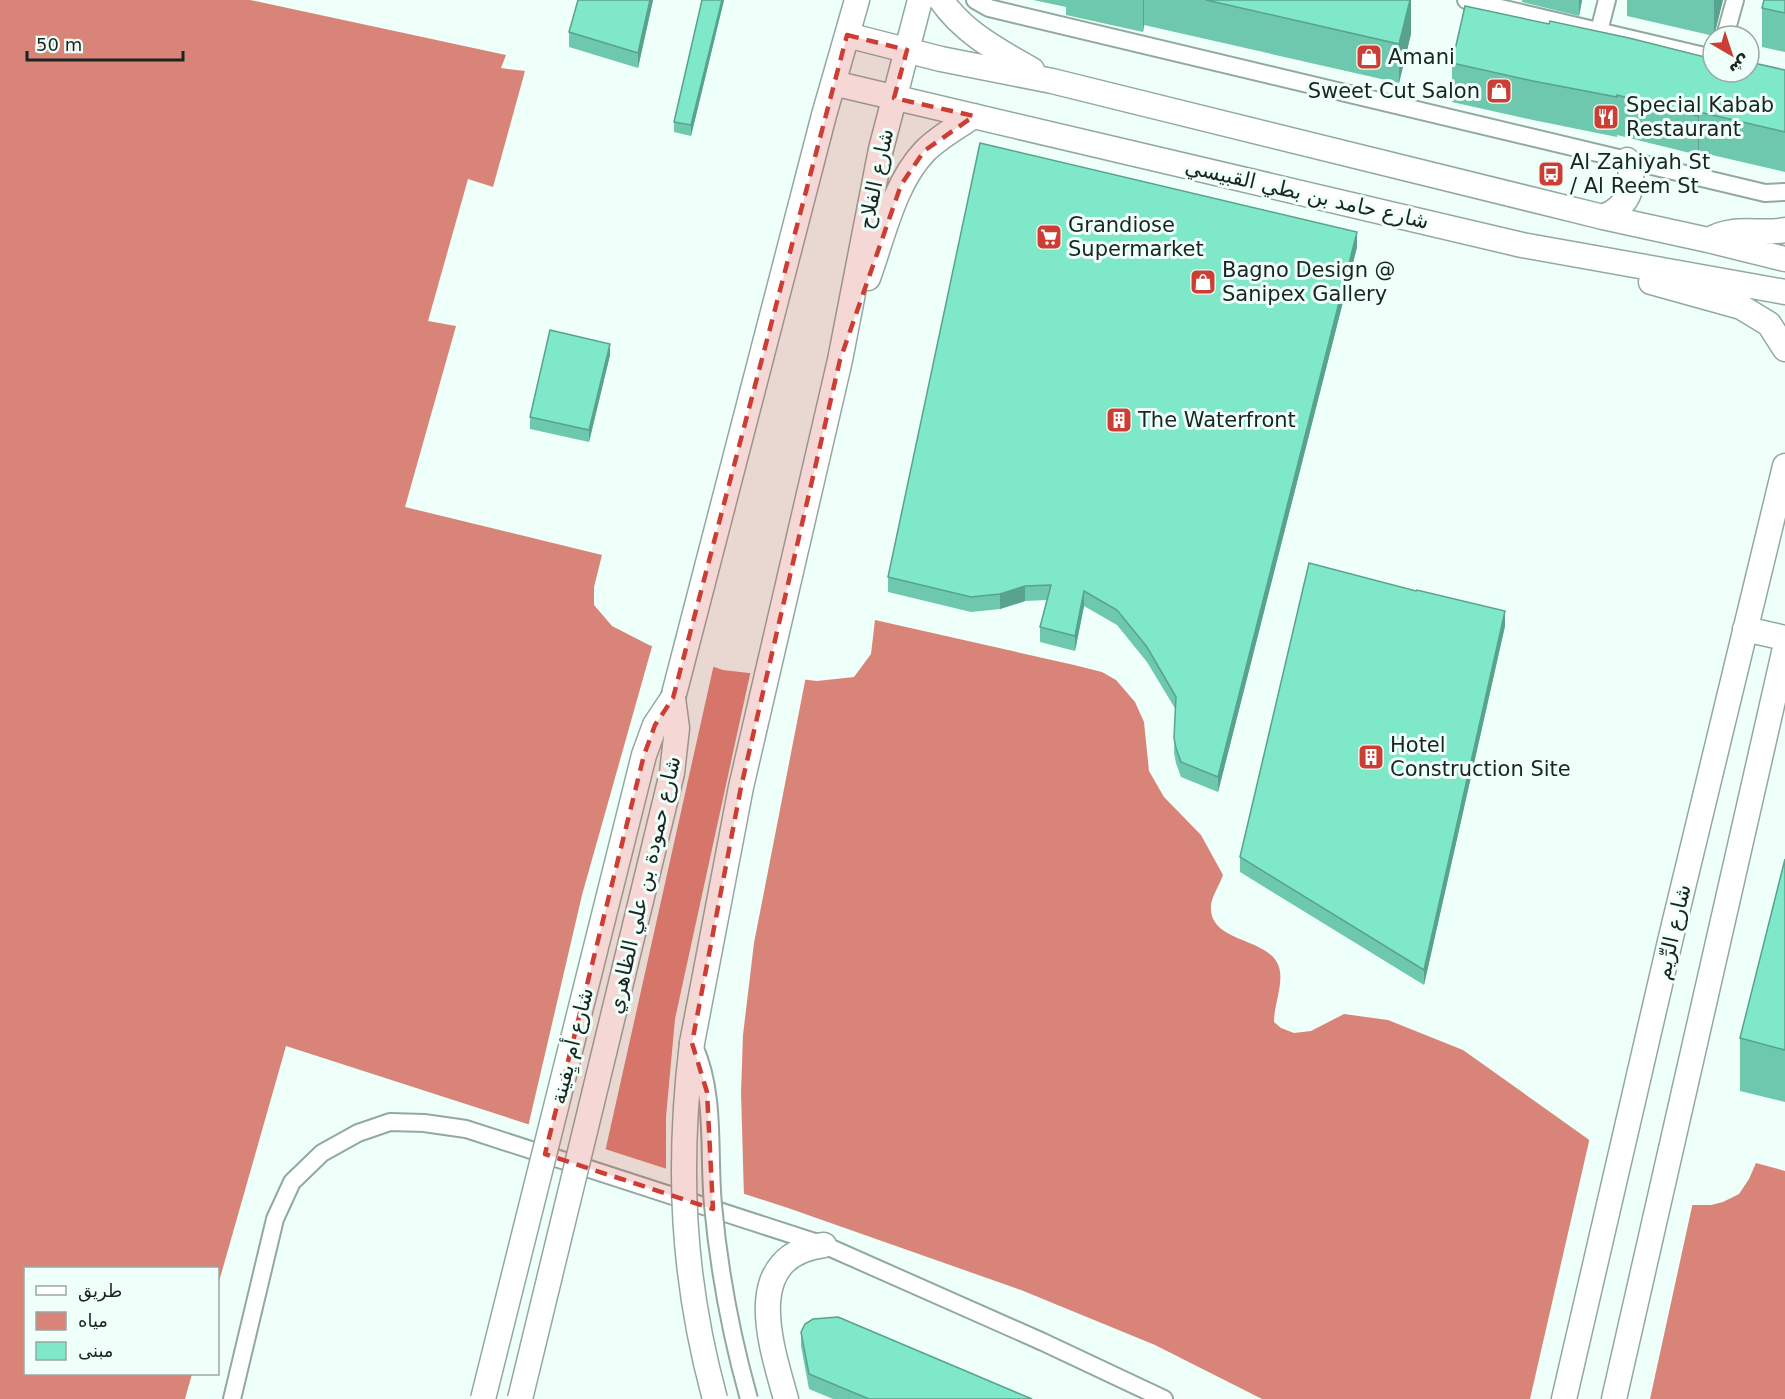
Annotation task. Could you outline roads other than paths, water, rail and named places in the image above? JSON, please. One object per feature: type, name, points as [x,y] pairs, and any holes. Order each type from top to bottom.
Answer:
[{"type":"main road","points":[[833,83],[857,0]]},
{"type":"main road","name":"شارع الفلاح","points":[[840,360],[881,148],[920,0]]},
{"type":"main road","points":[[941,0],[978,39],[1052,81]]},
{"type":"main road","points":[[847,36],[1052,81],[1603,217],[1785,259]]},
{"type":"main road","name":"شارع حامد بن بطي القبيسي","points":[[833,83],[1521,245],[1785,292]]},
{"type":"main road","name":"شارع حمودة بن علي الظاهري","points":[[520,1399],[672,773],[677,728],[673,698],[833,83]]},
{"type":"main road","points":[[715,1399],[698,1328],[686,1243],[683,1143],[692,1043],[741,787],[840,360],[901,185],[924,152],[974,116]]},
{"type":"main road","points":[[1603,217],[1621,207],[1627,199],[1633,180],[1627,160]]},
{"type":"main road","points":[[1708,240],[1732,231],[1785,230]]},
{"type":"main road","points":[[1521,245],[1741,307],[1769,324],[1785,349]]},
{"type":"main road","name":"شارع الرِّيم","points":[[1564,1399],[1671,937],[1785,466]]},
{"type":"main road","points":[[1745,629],[1785,638]]},
{"type":"main road","points":[[1614,1399],[1785,648]]},
{"type":"main road","name":"شارع أم يِفينة","points":[[483,1399],[644,755],[655,725],[673,698]]},
{"type":"main road","points":[[1758,765],[1785,722]]},
{"type":"main road","points":[[786,1399],[772,1343],[766,1309],[767,1297],[775,1273],[783,1264],[802,1250],[824,1245]]},
{"type":"street","points":[[975,0],[989,8],[1033,19],[1765,193],[1785,192]]},
{"type":"street","points":[[1599,31],[1607,0]]},
{"type":"street","points":[[1728,24],[1735,0]]},
{"type":"street","points":[[1473,1],[1701,55]]},
{"type":"street","points":[[692,1043],[705,1075],[718,1250],[731,1328],[749,1399]]},
{"type":"street","points":[[232,1399],[275,1219],[292,1182],[322,1153],[358,1133],[390,1122],[423,1123],[466,1130],[553,1156],[824,1245],[1043,1342],[1164,1399]]},
{"type":"street","points":[[493,1399],[553,1156]]},
{"type":"water","points":[[0,0],[250,0],[506,55],[501,68],[525,71],[493,187],[468,179],[428,321],[456,326],[405,507],[602,555],[594,587],[594,605],[612,626],[649,645],[723,670],[817,681],[854,677],[871,654],[875,620],[1102,672],[1116,680],[1135,702],[1144,722],[1149,771],[1164,797],[1201,835],[1223,875],[1211,905],[1213,918],[1219,927],[1229,934],[1264,950],[1273,957],[1279,967],[1280,980],[1274,1022],[1281,1028],[1294,1033],[1311,1031],[1344,1014],[1388,1020],[1463,1050],[1588,1139],[1630,1180],[1665,1205],[1711,1205],[1723,1202],[1739,1194],[1756,1163],[1785,1171],[1785,1399],[1262,1399],[1155,1345],[1021,1290],[788,1208],[286,1046],[219,1281],[219,1267],[24,1267],[24,1375],[192,1375],[185,1399],[0,1399]]},
{"type":"place","name":"Amani","points":[[1369,57]]},
{"type":"place","name":"Sweet Cut Salon","points":[[1499,91]]},
{"type":"place","name":"Special Kabab Restaurant","points":[[1606,117]]},
{"type":"place","name":"Al Zahiyah St / Al Reem St","points":[[1551,174]]},
{"type":"place","name":"Grandiose Supermarket","points":[[1049,237]]},
{"type":"place","name":"Bagno Design @ Sanipex Gallery","points":[[1203,282]]},
{"type":"place","name":"The Waterfront","points":[[1119,420]]},
{"type":"place","name":"Hotel Construction Site","points":[[1371,757]]}]
